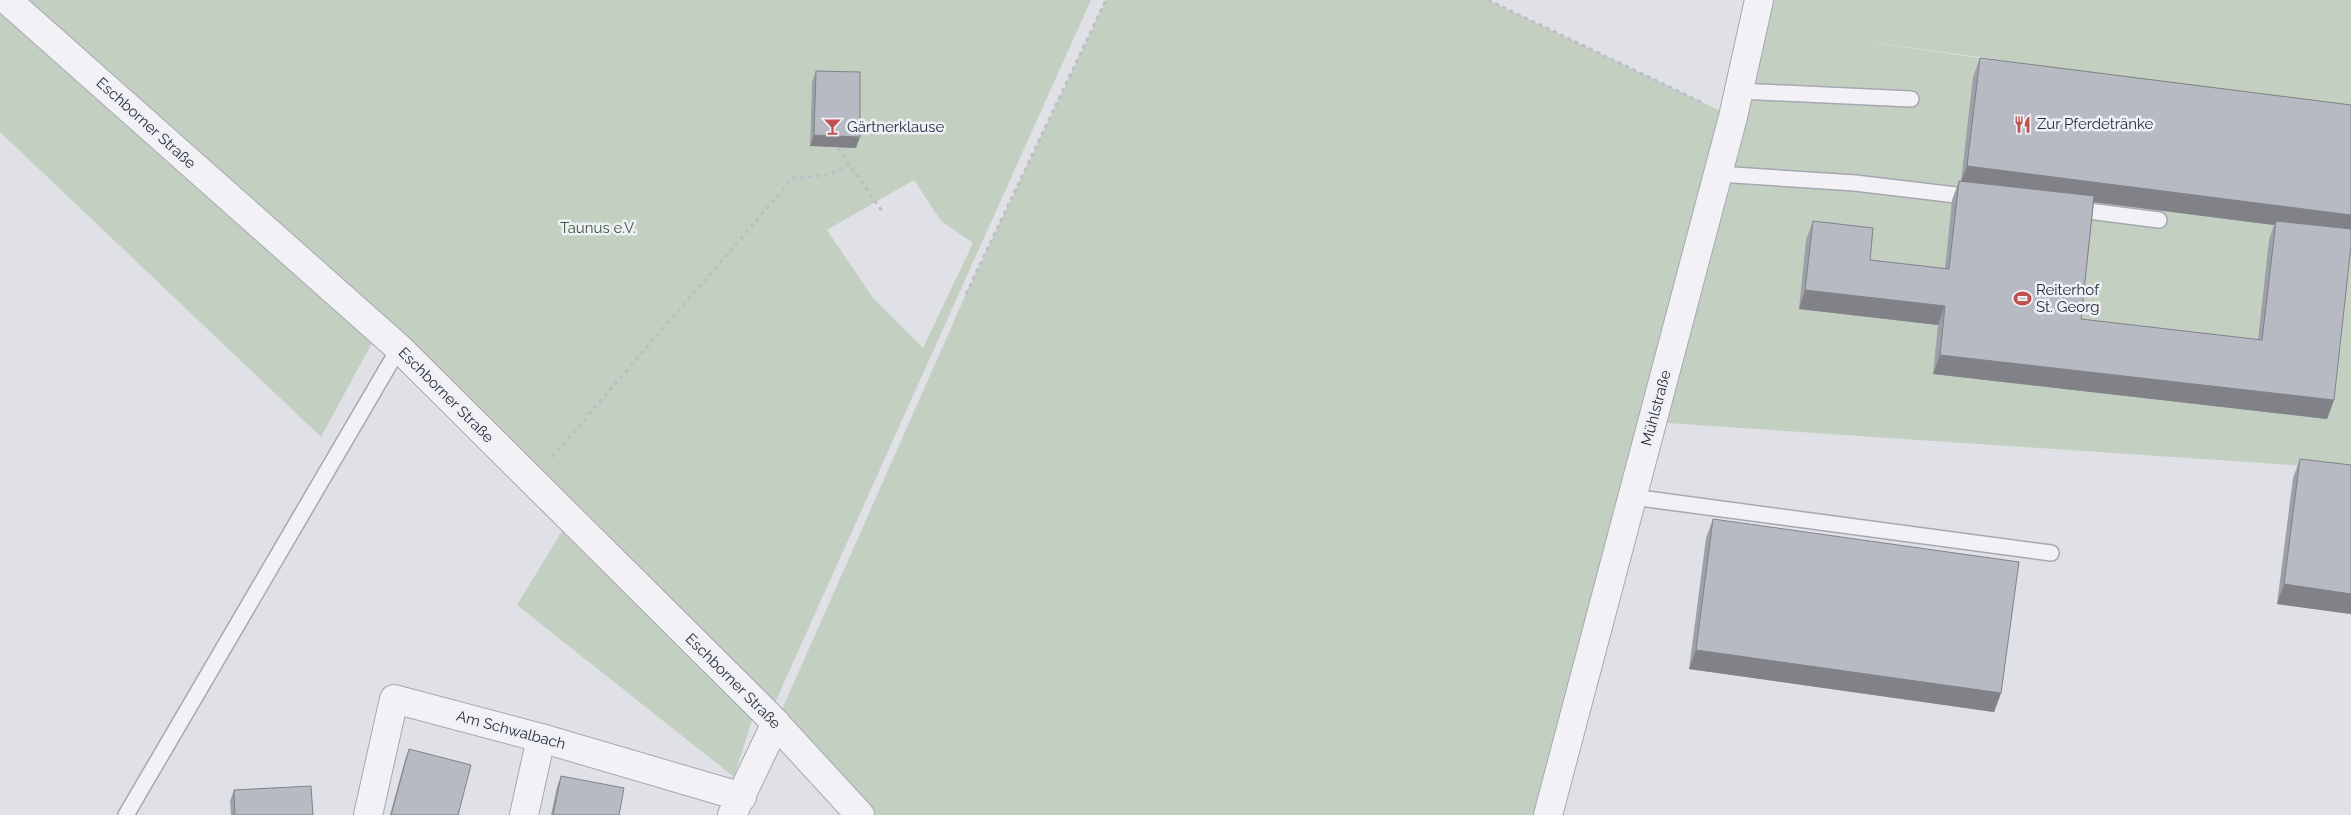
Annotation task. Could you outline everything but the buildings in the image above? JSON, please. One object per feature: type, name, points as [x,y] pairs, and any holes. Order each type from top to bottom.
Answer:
[{"type":"street","name":"Eschborner Straße","points":[[8,0],[399,348],[776,723],[860,815]]},
{"type":"street","name":"Mühlstraße","points":[[1548,815],[1733,117],[1759,0]]},
{"type":"street","name":"Am Schwalbach","points":[[368,815],[394,699],[541,738],[737,806]]},
{"type":"street","points":[[737,806],[776,723]]},
{"type":"street","points":[[524,815],[541,738]]},
{"type":"lane","points":[[1739,91],[1911,99]]},
{"type":"lane","points":[[1718,174],[1855,183],[1992,200]]},
{"type":"lane","points":[[2061,208],[2159,220]]},
{"type":"lane","points":[[126,815],[399,348]]},
{"type":"lane","points":[[1632,497],[2051,553]]},
{"type":"path","points":[[966,294],[1106,0]]},
{"type":"path","points":[[1488,0],[1733,117]]},
{"type":"path","points":[[838,148],[882,211]]},
{"type":"path","points":[[532,480],[793,178],[829,175],[849,164]]},
{"type":"green space","name":"Taunus e.V.","points":[[0,0],[1091,0],[769,716],[379,330],[321,437],[0,132]],"holes":[[[812,82],[856,148],[810,146]],[[914,180],[941,221],[973,243],[923,348],[873,298],[827,230]]]},
{"type":"green space","points":[[1106,0],[1488,0],[1733,117],[1759,0],[2351,0],[2351,109],[1850,39],[2351,113],[2351,469],[1667,423],[1716,187],[1548,815],[860,815],[776,723],[966,294]]},
{"type":"green space","points":[[565,526],[755,711],[734,777],[517,605]]},
{"type":"place","name":"Zur Pferdetränke","points":[[2023,124]]},
{"type":"place","name":"Gärtnerklause","points":[[833,127]]},
{"type":"place","name":"Reiterhof St. Georg","points":[[2022,299]]}]
